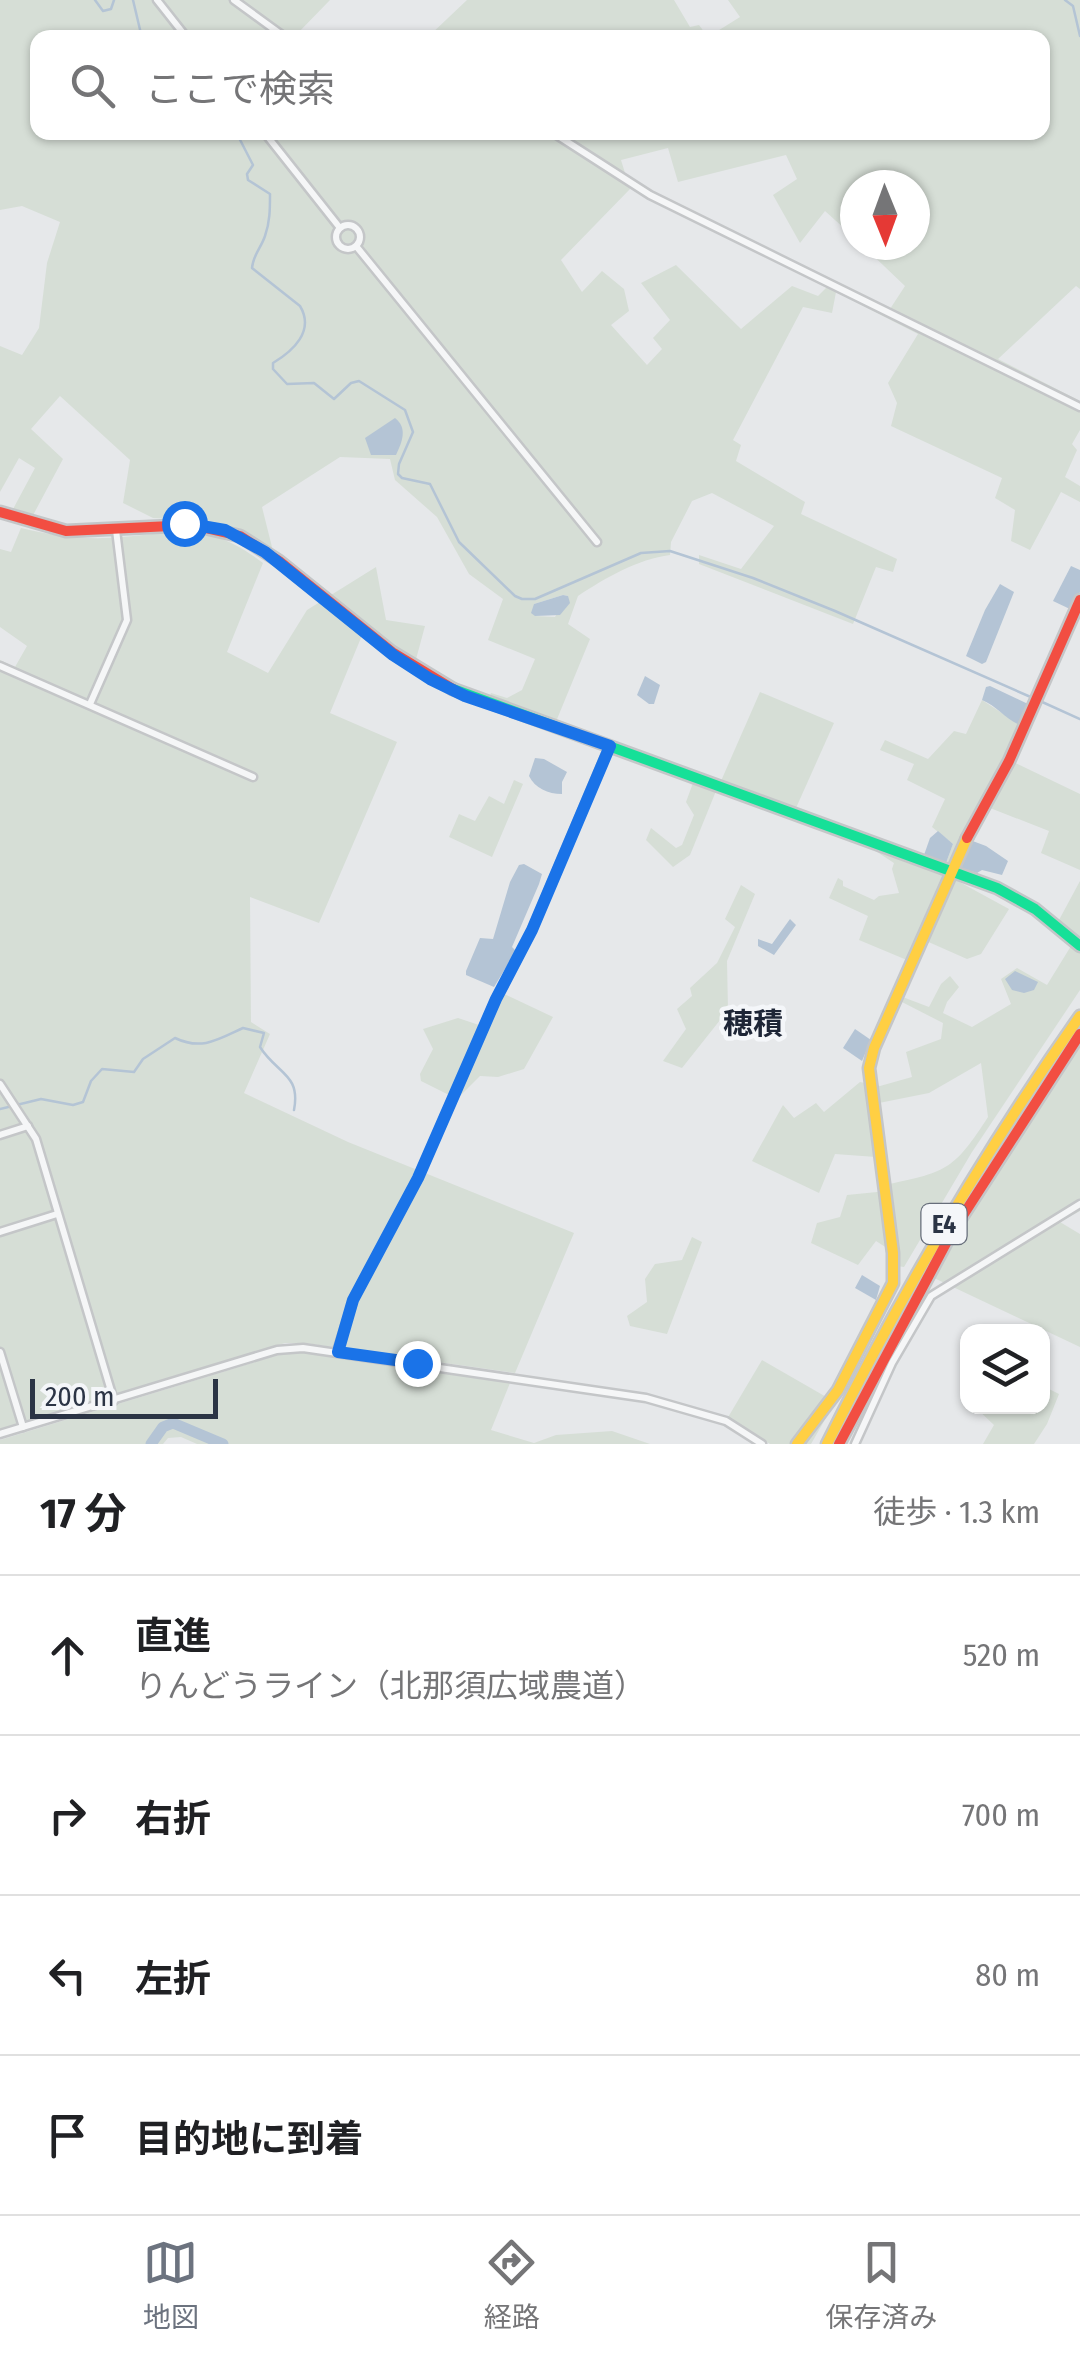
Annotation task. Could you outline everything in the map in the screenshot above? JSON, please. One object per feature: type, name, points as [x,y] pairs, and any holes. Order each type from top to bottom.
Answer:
[{"type":"main road","points":[[0,512],[56,530],[116,530],[184,523],[237,536],[265,552],[393,655],[430,679],[465,696],[1006,892],[1080,946]]},
{"type":"main road","points":[[797,1444],[838,1390],[893,1284],[893,1252],[870,1095],[869,1068],[874,1048],[951,871],[1009,761],[1080,600]]},
{"type":"main road","name":"E4","points":[[827,1444],[936,1238],[1014,1111],[1080,1016]]},
{"type":"main road","name":"E4","points":[[839,1444],[899,1326],[974,1194],[1080,1034]]},
{"type":"street","points":[[157,0],[181,30]]},
{"type":"street","points":[[234,0],[275,30]]},
{"type":"street","points":[[270,140],[340,228]]},
{"type":"street","points":[[564,140],[640,190],[1080,407]]},
{"type":"street","points":[[348,225],[358,230],[356,246],[346,248],[339,244],[336,234],[340,228],[348,225]]},
{"type":"street","points":[[356,246],[597,542]]},
{"type":"street","points":[[90,704],[127,620],[116,530]]},
{"type":"street","points":[[0,666],[253,777]]},
{"type":"street","points":[[338,1352],[353,1300],[418,1178],[496,999],[532,930],[610,746]]},
{"type":"street","points":[[0,1084],[36,1139],[114,1400]]},
{"type":"street","points":[[0,1135],[28,1126]]},
{"type":"street","points":[[854,1444],[892,1363],[930,1296],[1080,1204]]},
{"type":"street","points":[[0,1232],[57,1214]]},
{"type":"street","points":[[0,1434],[288,1348],[646,1398],[726,1421],[762,1444]]},
{"type":"street","points":[[0,1352],[22,1427]]},
{"type":"shaded area","points":[[0,0],[330,0],[301,30],[30,30],[30,140],[1050,140],[1050,30],[719,30],[740,17],[728,0],[1080,0],[1080,289],[1076,286],[998,359],[1080,401],[1080,430],[1072,444],[1077,450],[1065,477],[1080,486],[1080,502],[1061,492],[1030,550],[1011,541],[1015,510],[995,498],[1002,478],[891,426],[897,403],[888,383],[918,334],[836,292],[832,313],[803,307],[733,440],[741,445],[736,461],[805,502],[801,514],[897,559],[893,572],[876,567],[853,624],[699,564],[699,555],[741,569],[774,526],[712,493],[692,501],[671,542],[670,555],[622,570],[578,596],[568,624],[590,639],[555,724],[489,699],[491,693],[507,698],[522,690],[535,659],[488,640],[503,599],[469,574],[437,517],[395,480],[390,459],[340,457],[262,507],[273,551],[234,529],[194,520],[153,518],[123,503],[130,460],[60,396],[31,429],[63,459],[31,519],[12,511],[35,468],[19,458],[0,492],[0,346],[22,355],[39,328],[47,263],[60,222],[22,206],[0,210]],"holes":[[[668,148],[678,182],[786,155],[797,179],[773,195],[800,243],[825,211],[840,224],[840,170],[930,170],[930,260],[878,260],[905,286],[890,309],[833,281],[818,296],[792,286],[741,329],[676,265],[641,283],[670,320],[653,338],[662,349],[647,365],[611,325],[629,311],[624,289],[602,271],[582,292],[561,260],[630,189],[621,160]],[[568,596],[555,617],[535,616],[534,604]]]},
{"type":"shaded area","points":[[467,0],[674,0],[690,27],[699,25],[703,30],[435,30]]},
{"type":"shaded area","points":[[21,528],[96,538],[188,532],[223,539],[242,549],[263,563],[227,652],[268,673],[307,610],[376,567],[386,620],[425,626],[415,663],[365,628],[330,713],[397,742],[319,923],[250,897],[251,1022],[270,1034],[244,1093],[348,1142],[574,1233],[515,1373],[285,1343],[0,1430],[0,660],[15,667],[27,646],[0,627],[0,549],[11,552]]},
{"type":"shaded area","points":[[760,692],[834,723],[796,808],[721,781]]},
{"type":"shaded area","points":[[982,700],[1022,726],[1007,759],[1080,794],[1080,870],[1041,853],[1049,831],[985,806],[956,867],[946,863],[953,844],[932,827],[945,799],[907,780],[914,764],[880,750],[885,740],[928,759],[954,731],[966,734]]},
{"type":"shaded area","points":[[514,780],[523,784],[492,857],[449,837],[459,814],[475,821],[489,796],[504,804]]},
{"type":"shaded area","points":[[693,783],[716,791],[690,855],[673,867],[646,840],[651,828],[676,848],[682,845],[694,815],[686,802]]},
{"type":"shaded area","points":[[868,846],[954,879],[1009,909],[981,954],[967,959],[924,940],[914,963],[859,940],[868,916],[829,898],[838,878],[843,886],[874,900],[899,893],[894,863]]},
{"type":"shaded area","points":[[1080,881],[1080,938],[1059,920]]},
{"type":"shaded area","points":[[741,885],[755,894],[727,961],[728,1010],[682,1068],[663,1061],[686,1029],[677,1009],[692,996],[690,988],[717,963],[735,927],[725,919]]},
{"type":"shaded area","points":[[1071,946],[1080,953],[1080,990],[972,1152],[904,1267],[897,1266],[890,1250],[876,1241],[858,1265],[811,1243],[817,1223],[840,1217],[847,1195],[887,1191],[889,1184],[938,1171],[958,1157],[988,1117],[981,1063],[929,1093],[869,1105],[876,1157],[835,1154],[819,1193],[752,1161],[783,1105],[794,1118],[816,1103],[824,1112],[860,1082],[880,1086],[912,1077],[906,1052],[941,1039],[943,1023],[898,1000],[900,996],[929,1007],[950,976],[959,987],[943,1013],[972,1027],[1011,1004],[1001,979],[1017,968],[1047,985]]},
{"type":"shaded area","points":[[496,990],[553,1017],[524,1069],[498,1077],[480,1076],[457,1099],[421,1081],[420,1074],[433,1049],[423,1029],[458,1018],[479,1025]]},
{"type":"shaded area","points":[[1080,1047],[1080,1211],[1060,1222],[1080,1234],[1080,1347],[1050,1333],[1050,1324],[1031,1324],[934,1278],[1007,1154]]},
{"type":"shaded area","points":[[692,1237],[702,1242],[667,1334],[630,1326],[627,1316],[647,1302],[645,1279],[655,1264],[682,1260]]},
{"type":"shaded area","points":[[305,1350],[510,1383],[491,1430],[534,1443],[556,1435],[612,1431],[650,1444],[197,1444],[181,1437],[168,1438],[163,1444],[0,1444],[0,1440]]},
{"type":"shaded area","points":[[762,1360],[835,1402],[811,1444],[770,1444],[727,1419]]},
{"type":"shaded area","points":[[1050,1390],[1059,1394],[1047,1424],[1034,1444],[983,1444],[994,1425],[982,1414],[1050,1414]]},
{"type":"water","points":[[395,418],[403,431],[396,455],[371,455],[365,438]]},
{"type":"water","points":[[1071,566],[1080,570],[1080,592],[1072,610],[1053,601]]},
{"type":"water","points":[[1000,584],[1014,592],[982,664],[966,656]]},
{"type":"water","points":[[568,596],[570,603],[560,615],[531,613],[534,604]]},
{"type":"water","points":[[645,676],[660,685],[654,704],[637,695]]},
{"type":"water","points":[[990,686],[1028,704],[1020,725],[982,700]]},
{"type":"water","points":[[535,758],[567,772],[562,794],[542,790],[529,776]]},
{"type":"water","points":[[938,831],[953,844],[946,863],[924,855],[930,838]]},
{"type":"water","points":[[970,840],[1008,861],[1002,875],[961,868],[960,861]]},
{"type":"water","points":[[519,865],[542,874],[512,947],[516,951],[494,987],[466,975],[466,971],[480,938],[493,939],[510,882]]},
{"type":"water","points":[[790,919],[796,925],[774,955],[758,946],[758,939],[772,944]]},
{"type":"water","points":[[1015,971],[1038,982],[1034,990],[1012,990],[1005,979]]},
{"type":"water","points":[[855,1029],[871,1040],[862,1061],[843,1048]]},
{"type":"water","points":[[862,1275],[880,1286],[876,1300],[855,1288]]},
{"type":"waterway","points":[[95,0],[103,11],[111,9],[114,0]]},
{"type":"waterway","points":[[133,0],[140,30]]},
{"type":"waterway","points":[[1065,0],[1073,6],[1080,36]]},
{"type":"waterway","points":[[240,140],[253,165],[248,180],[270,194],[267,231],[252,268],[300,306],[304,315],[300,339],[273,363],[273,369],[287,384],[314,383],[334,399],[351,383],[359,381],[405,410],[413,432],[398,474],[430,484],[459,542],[515,596],[535,599],[641,553],[670,551],[835,611],[1033,698]]},
{"type":"waterway","points":[[1040,701],[1080,719]]},
{"type":"waterway","points":[[0,1109],[41,1099],[73,1105],[83,1102],[91,1081],[102,1069],[134,1072],[143,1059],[175,1038],[202,1043],[243,1028],[264,1033],[260,1047],[291,1081],[294,1110]]},
{"type":"waterway","points":[[151,1444],[163,1427],[173,1423],[223,1444]]},
{"type":"traffic: fast","points":[[453,689],[997,888],[1035,909],[1080,946]]},
{"type":"traffic: slow","points":[[797,1444],[838,1390],[893,1283],[893,1253],[869,1068],[874,1048],[967,838]]},
{"type":"traffic: slow","points":[[827,1444],[945,1225],[1080,1016]]},
{"type":"traffic: jam","points":[[0,512],[66,531],[192,525],[240,536],[279,561],[392,652],[453,689]]},
{"type":"traffic: jam","points":[[967,838],[1009,761],[1080,600]]},
{"type":"traffic: jam","points":[[839,1444],[951,1234],[1080,1034]]},
{"type":"district","name":"穂積","points":[[753,1024]]},
{"type":"route","points":[[184,523],[225,530],[265,552],[393,655],[430,679],[465,696],[610,746],[532,930],[496,999],[418,1178],[354,1298],[345,1323],[338,1352],[417,1363]]}]
